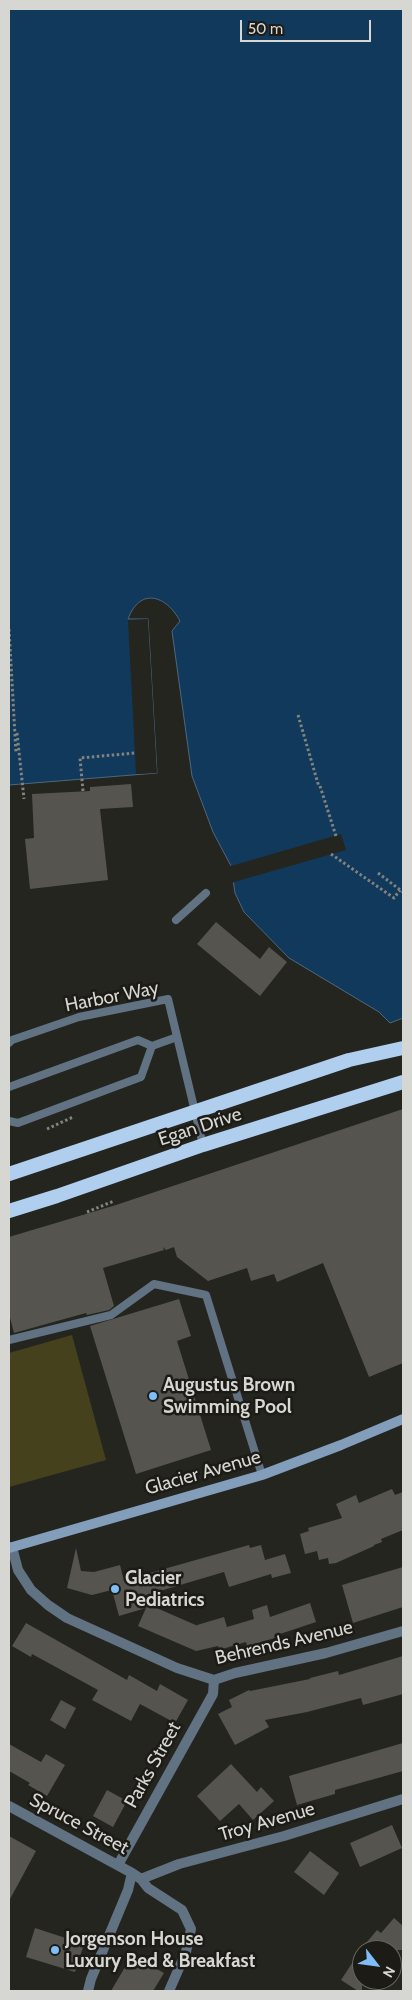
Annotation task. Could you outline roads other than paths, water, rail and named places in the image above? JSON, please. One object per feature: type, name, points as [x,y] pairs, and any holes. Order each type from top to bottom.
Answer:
[{"type":"highway","name":"Egan Drive","points":[[9,1174],[349,1060],[403,1048]]},
{"type":"highway","name":"Egan Drive","points":[[9,1211],[203,1145],[403,1082]]},
{"type":"main road","name":"Glacier Avenue","points":[[10,1547],[262,1475],[341,1445],[403,1418]]},
{"type":"street","name":"Behrends Avenue","points":[[10,1547],[18,1570],[31,1590],[67,1618],[177,1668],[214,1680],[235,1673],[326,1653],[403,1631]]},
{"type":"street","name":"Parks Street","points":[[118,1865],[213,1694],[214,1680]]},
{"type":"street","name":"Troy Avenue","points":[[136,1876],[284,1836],[403,1799]]},
{"type":"street","name":"Spruce Street","points":[[9,1806],[118,1865],[136,1876],[148,1888],[182,1910],[191,1929],[186,1952],[169,1991]]},
{"type":"street","points":[[88,1991],[91,1979],[128,1890],[136,1876]]},
{"type":"lane","points":[[176,920],[206,893]]},
{"type":"lane","name":"Harbor Way","points":[[9,1043],[12,1040],[79,1017],[168,999],[203,1145]]},
{"type":"lane","points":[[9,1087],[138,1040],[152,1046],[177,1037]]},
{"type":"lane","points":[[9,1121],[18,1123],[141,1077],[152,1046]]},
{"type":"lane","points":[[9,1340],[111,1315],[154,1284],[206,1296],[262,1475]]},
{"type":"water","points":[[9,9],[403,9],[403,1018],[390,1023],[379,1012],[289,958],[244,912],[235,893],[231,866],[213,832],[192,776],[172,631],[180,621],[168,605],[153,598],[146,599],[139,602],[128,619],[148,619],[157,773],[9,785]]},
{"type":"place","name":"Augustus Brown Swimming Pool","points":[[153,1396]]},
{"type":"place","name":"Glacier Pediatrics","points":[[115,1589]]},
{"type":"place","name":"Jorgenson House Luxury Bed & Breakfast","points":[[55,1950]]}]
